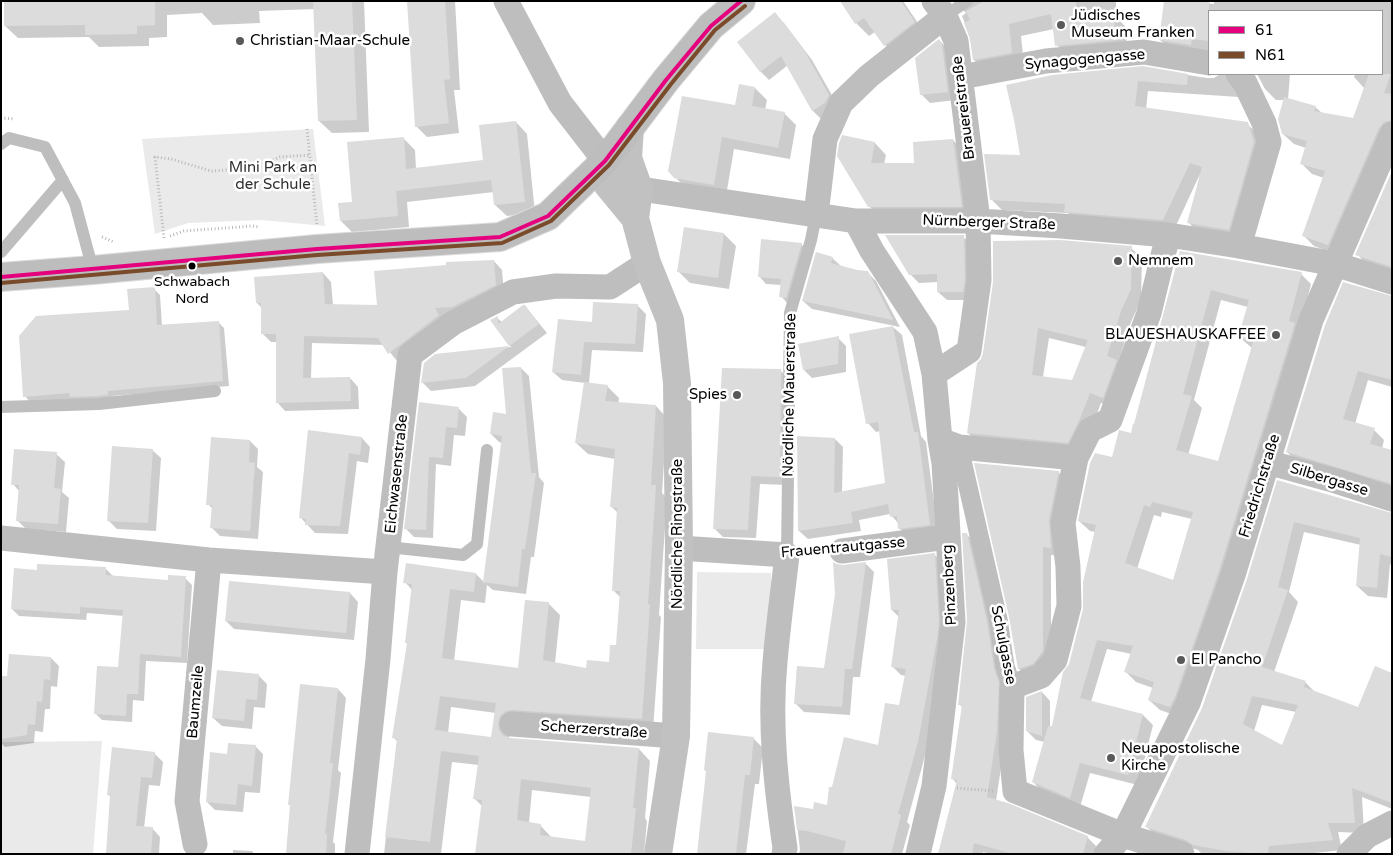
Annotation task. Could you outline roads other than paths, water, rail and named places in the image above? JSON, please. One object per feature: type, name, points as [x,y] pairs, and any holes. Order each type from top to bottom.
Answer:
[{"type":"main road","points":[[1,277],[317,249],[500,237],[548,216],[599,176],[630,127],[711,26],[741,1]]},
{"type":"main road","name":"Nördliche Ringstraße","points":[[630,127],[628,158],[639,189],[635,218],[647,263],[670,320],[677,383],[679,548],[676,736],[658,854]]},
{"type":"main road","points":[[599,176],[639,189]]},
{"type":"main road","name":"Nördliche Ringstraße","points":[[599,176],[635,218]]},
{"type":"street","points":[[506,1],[599,176]]},
{"type":"street","name":"Brauereistraße","points":[[939,9],[956,41],[978,221]]},
{"type":"street","name":"Nördliche Mauerstraße","points":[[816,215],[825,139],[841,103],[939,9]]},
{"type":"street","name":"Synagogengasse","points":[[961,77],[1046,61],[1144,52],[1208,63]]},
{"type":"street","points":[[1239,75],[1245,83],[1264,124],[1269,142],[1239,246]]},
{"type":"street","name":"Friedrichstraße","points":[[1106,854],[1122,835],[1188,702],[1233,576],[1311,320],[1392,134]]},
{"type":"street","name":"Nürnberger Straße","points":[[639,189],[856,221],[978,221],[1168,235],[1335,264],[1392,282]]},
{"type":"street","name":"Pinzenberg","points":[[856,221],[872,251],[925,332],[949,444],[944,463],[953,622],[934,786],[918,854]]},
{"type":"street","points":[[934,374],[969,351],[979,280],[978,221]]},
{"type":"street","points":[[1012,688],[1041,676],[1055,660],[1068,606],[1068,567],[1063,523],[1076,458],[1090,430],[1110,420],[1148,313],[1168,235]]},
{"type":"street","name":"Eichwasenstraße","points":[[357,854],[378,659],[385,572],[410,355],[453,323],[513,292],[556,286],[610,287],[647,263]]},
{"type":"street","points":[[949,444],[1076,458]]},
{"type":"street","name":"Schulgasse","points":[[949,444],[998,619],[1005,666],[1012,688],[1011,750],[1015,791],[1122,835]]},
{"type":"street","name":"Silbergasse","points":[[1267,462],[1392,499]]},
{"type":"street","name":"Frauentrautgasse","points":[[842,551],[947,537]]},
{"type":"street","points":[[1,538],[209,560],[385,572]]},
{"type":"street","name":"Frauentrautgasse","points":[[679,548],[787,556]]},
{"type":"street","name":"Nördliche Mauerstraße","points":[[784,854],[785,848],[776,784],[773,736],[774,663],[787,556]]},
{"type":"street","name":"Baumzeile","points":[[195,844],[187,801],[209,560]]},
{"type":"street","name":"Scherzerstraße","points":[[512,724],[676,736]]},
{"type":"street","points":[[1349,854],[1367,836],[1392,823]]},
{"type":"street","points":[[1122,835],[1182,854]]},
{"type":"lane","name":"Nördliche Mauerstraße","points":[[939,9],[967,1]]},
{"type":"lane","points":[[1,144],[9,138],[45,147],[75,203],[93,270]]},
{"type":"lane","points":[[1,252],[63,180]]},
{"type":"lane","name":"Nördliche Mauerstraße","points":[[787,556],[790,313],[811,240],[816,215]]},
{"type":"lane","points":[[1,408],[99,404],[215,391]]},
{"type":"lane","points":[[388,547],[464,555],[476,544],[487,450]]},
{"type":"place","name":"Jüdisches Museum Franken","points":[[1061,25]]},
{"type":"place","name":"Christian-Maar-Schule","points":[[240,41]]},
{"type":"place","name":"Nemnem","points":[[1118,261]]},
{"type":"place","name":"Schwabach Nord","points":[[192,266]]},
{"type":"place","name":"BLAUESHAUSKAFFEE","points":[[1276,335]]},
{"type":"place","name":"Spies","points":[[737,395]]},
{"type":"place","name":"El Pancho","points":[[1181,660]]},
{"type":"place","name":"Neuapostolische Kirche","points":[[1111,758]]},
{"type":"park label","name":"Mini Park an der Schule","points":[[273,176]]}]
